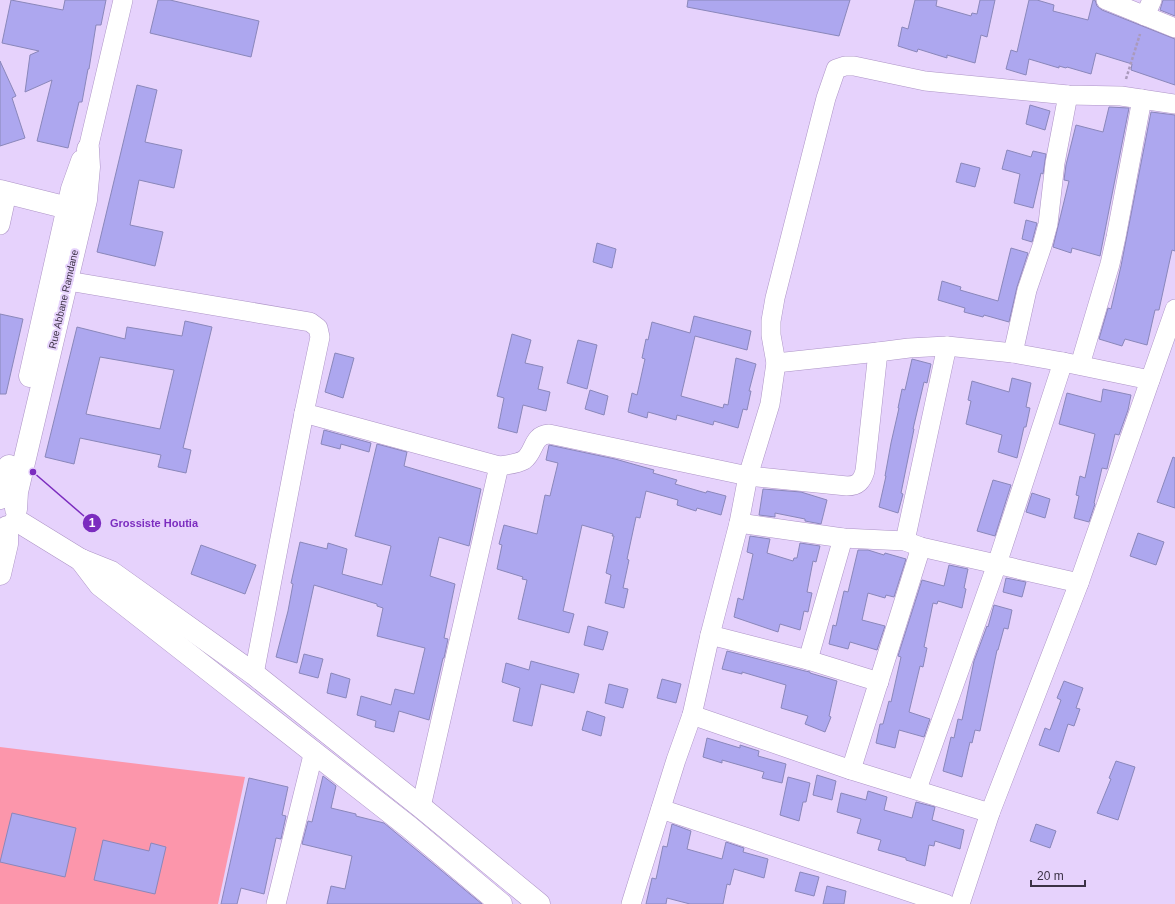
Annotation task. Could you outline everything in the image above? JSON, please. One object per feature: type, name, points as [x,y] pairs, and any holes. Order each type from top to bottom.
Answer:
[{"type":"street","points":[[88,149],[123,0]]},
{"type":"street","points":[[1106,0],[1148,8],[1175,28]]},
{"type":"street","points":[[631,904],[660,809],[692,714],[710,635],[739,523],[748,476],[770,404],[776,363],[771,321],[775,298],[826,98],[836,69],[845,66],[854,66],[925,81],[1068,95],[1121,96],[1175,104]]},
{"type":"street","points":[[1013,353],[1027,290],[1048,224],[1055,163],[1068,95]]},
{"type":"street","points":[[916,789],[997,564],[1110,264],[1142,99]]},
{"type":"street","name":"Rue Abbane Ramdane","points":[[41,360],[68,208],[77,174],[88,149]]},
{"type":"street","name":"Rue Abbane Ramdane","points":[[0,574],[7,544],[5,484],[41,360],[68,281],[86,200],[88,149]]},
{"type":"street","points":[[0,225],[4,192],[68,208]]},
{"type":"street","points":[[68,281],[303,321],[316,325],[318,328],[320,337],[254,674]]},
{"type":"street","points":[[960,904],[990,813],[1079,583],[1175,309]]},
{"type":"street","points":[[776,363],[909,348],[947,346],[1013,353],[1072,363],[1150,380]]},
{"type":"street","points":[[851,770],[904,606],[913,544],[947,346]]},
{"type":"street","points":[[304,413],[499,466],[523,460],[528,456],[538,438],[544,434],[549,434],[748,476],[847,486],[858,484],[865,471],[878,352]]},
{"type":"street","points":[[421,807],[499,466]]},
{"type":"street","points":[[6,514],[81,560],[112,572],[254,674],[421,807],[539,904]]},
{"type":"street","points":[[739,523],[843,538],[913,544],[1079,583]]},
{"type":"street","points":[[808,660],[843,538]]},
{"type":"street","points":[[81,560],[100,586],[314,751],[409,827],[501,904]]},
{"type":"street","points":[[710,635],[808,660],[879,682]]},
{"type":"street","points":[[692,714],[851,770],[990,813]]},
{"type":"street","points":[[276,904],[314,751]]},
{"type":"street","points":[[660,809],[946,904]]},
{"type":"path","points":[[1121,96],[1148,8]]},
{"type":"shaded area","points":[[0,747],[245,777],[218,904],[0,904]]},
{"type":"building","points":[[11,0],[63,10],[65,0],[106,0],[101,25],[96,25],[82,102],[79,102],[68,148],[37,141],[52,80],[25,92],[30,55],[39,51],[2,43]]},
{"type":"building","points":[[158,0],[170,0],[259,21],[251,57],[150,33]]},
{"type":"building","points":[[688,0],[850,0],[839,36],[687,7]]},
{"type":"building","points":[[915,0],[937,0],[936,6],[971,16],[972,13],[977,14],[980,0],[995,0],[987,37],[981,35],[975,63],[947,55],[947,58],[918,49],[917,52],[898,46],[902,27],[908,29]]},
{"type":"building","points":[[1029,0],[1037,0],[1054,5],[1053,11],[1088,20],[1093,0],[1095,0],[1097,6],[1102,10],[1175,39],[1175,85],[1131,70],[1132,64],[1096,53],[1091,74],[1067,67],[1059,66],[1059,68],[1029,59],[1026,75],[1006,69],[1011,50],[1017,52]]},
{"type":"building","points":[[1163,0],[1175,0],[1175,16],[1160,10]]},
{"type":"building","points":[[0,61],[16,96],[12,98],[25,138],[0,146]]},
{"type":"building","points":[[137,85],[157,90],[145,142],[182,150],[174,188],[139,180],[130,225],[163,232],[155,266],[97,252]]},
{"type":"building","points":[[1030,105],[1050,111],[1045,130],[1026,124]]},
{"type":"building","points":[[1109,107],[1129,108],[1100,256],[1072,248],[1071,253],[1053,247],[1069,181],[1064,180],[1066,165],[1076,125],[1103,132]]},
{"type":"building","points":[[1151,112],[1175,115],[1175,251],[1172,250],[1159,310],[1155,310],[1147,345],[1125,339],[1122,346],[1099,339],[1108,308],[1111,309],[1121,266]]},
{"type":"building","points":[[1007,150],[1031,157],[1033,151],[1046,154],[1043,174],[1041,173],[1033,208],[1014,203],[1020,174],[1002,169]]},
{"type":"building","points":[[961,163],[980,168],[975,187],[956,182]]},
{"type":"building","points":[[1026,220],[1037,223],[1032,242],[1022,239]]},
{"type":"building","points":[[597,243],[616,249],[612,268],[593,262]]},
{"type":"building","points":[[1011,248],[1028,253],[1017,287],[1009,322],[984,315],[983,317],[964,312],[965,308],[938,300],[942,281],[961,287],[960,290],[998,301]]},
{"type":"building","points":[[0,314],[23,319],[6,394],[0,394]]},
{"type":"building","points":[[694,316],[751,331],[747,350],[695,336],[681,396],[723,408],[724,404],[728,405],[736,358],[756,364],[749,391],[751,391],[747,410],[743,409],[738,428],[714,421],[713,425],[677,415],[676,420],[648,412],[647,418],[628,412],[632,393],[637,395],[645,359],[642,358],[646,339],[648,340],[652,322],[690,333]]},
{"type":"building","points":[[185,321],[212,327],[183,448],[191,450],[186,473],[158,467],[161,455],[80,438],[74,464],[45,457],[77,327],[125,339],[127,327],[182,336]],"holes":[[[100,357],[174,370],[160,429],[86,414]]]},
{"type":"building","points":[[512,334],[531,340],[525,363],[543,367],[538,389],[550,392],[546,411],[523,405],[517,433],[498,428],[504,398],[497,396]]},
{"type":"building","points":[[578,340],[597,345],[587,389],[567,383]]},
{"type":"building","points":[[335,353],[354,358],[343,398],[325,392]]},
{"type":"building","points":[[912,359],[931,364],[927,383],[924,382],[913,429],[901,493],[903,494],[898,513],[879,507],[902,389],[905,390]]},
{"type":"building","points":[[1012,378],[1031,383],[1026,407],[1030,408],[1017,458],[998,452],[1002,435],[966,424],[971,401],[968,400],[972,381],[1009,392]]},
{"type":"building","points":[[1103,389],[1131,395],[1128,410],[1119,435],[1115,434],[1107,469],[1102,468],[1095,504],[1089,522],[1074,518],[1079,496],[1076,495],[1080,476],[1085,478],[1095,434],[1059,424],[1067,393],[1101,402]]},
{"type":"building","points":[[590,390],[608,396],[604,415],[585,409]]},
{"type":"building","points":[[324,430],[371,443],[369,452],[341,444],[340,449],[321,444]]},
{"type":"building","points":[[377,444],[407,452],[404,466],[481,489],[469,546],[439,537],[430,576],[455,584],[444,638],[448,639],[429,720],[399,711],[394,732],[375,727],[376,721],[357,715],[361,696],[391,705],[395,689],[414,694],[425,648],[377,636],[383,608],[377,606],[377,604],[314,585],[297,663],[276,657],[288,611],[293,584],[291,583],[300,542],[327,549],[328,543],[347,549],[342,574],[382,585],[391,546],[355,536]]},
{"type":"building","points":[[549,445],[615,459],[654,470],[653,473],[677,480],[675,484],[706,493],[707,491],[726,496],[721,515],[697,508],[696,511],[677,505],[678,500],[646,491],[640,518],[636,517],[627,559],[629,560],[623,588],[628,589],[624,608],[605,603],[611,575],[606,573],[614,536],[612,536],[613,534],[582,525],[563,611],[574,614],[569,633],[518,619],[527,580],[522,579],[523,577],[497,569],[502,545],[499,544],[504,525],[537,534],[545,495],[550,496],[558,463],[546,460]]},
{"type":"building","points":[[1173,457],[1175,458],[1175,508],[1157,502]]},
{"type":"building","points":[[993,480],[1011,485],[995,536],[977,531]]},
{"type":"building","points":[[763,489],[801,492],[827,500],[821,524],[775,513],[775,517],[759,515]]},
{"type":"building","points":[[1032,493],[1050,499],[1045,518],[1026,512]]},
{"type":"building","points":[[1138,533],[1164,542],[1156,565],[1130,556]]},
{"type":"building","points":[[750,536],[770,539],[767,553],[793,561],[794,558],[797,558],[800,543],[820,546],[816,562],[813,561],[807,592],[812,593],[808,612],[804,611],[800,630],[780,624],[778,632],[734,617],[738,598],[743,600],[753,554],[747,552]]},
{"type":"building","points":[[201,545],[256,565],[245,594],[191,574]]},
{"type":"building","points":[[858,550],[868,550],[884,555],[885,553],[906,559],[894,597],[886,595],[885,598],[868,593],[862,620],[885,626],[877,650],[850,642],[848,649],[829,644],[833,625],[836,626],[844,591],[848,592]]},
{"type":"building","points":[[949,565],[968,569],[964,588],[966,589],[962,608],[938,601],[937,604],[933,603],[924,647],[927,648],[923,667],[920,666],[909,712],[930,719],[924,737],[899,730],[895,748],[876,743],[880,724],[883,724],[889,701],[891,702],[901,657],[898,656],[922,580],[944,586]]},
{"type":"building","points":[[1006,578],[1026,582],[1022,597],[1003,592]]},
{"type":"building","points":[[994,605],[1012,610],[1008,629],[1004,628],[997,650],[980,731],[975,730],[972,743],[970,742],[962,777],[943,771],[951,737],[954,738],[958,719],[962,720],[974,661],[987,626],[988,627]]},
{"type":"building","points":[[588,626],[608,632],[603,650],[584,645]]},
{"type":"building","points":[[727,651],[810,672],[837,681],[829,716],[831,717],[825,732],[805,724],[808,716],[781,708],[786,685],[742,672],[742,674],[722,669]]},
{"type":"building","points":[[304,654],[323,659],[318,678],[299,673]]},
{"type":"building","points":[[531,661],[579,674],[574,693],[541,684],[532,726],[513,721],[520,688],[502,682],[506,663],[529,670]]},
{"type":"building","points":[[331,673],[350,679],[346,698],[327,693]]},
{"type":"building","points":[[662,679],[681,684],[676,703],[657,698]]},
{"type":"building","points":[[1064,681],[1083,688],[1076,708],[1080,709],[1074,726],[1068,724],[1059,752],[1039,745],[1045,728],[1050,730],[1061,700],[1057,698]]},
{"type":"building","points":[[609,684],[628,689],[623,708],[605,703]]},
{"type":"building","points":[[587,711],[605,717],[601,736],[582,730]]},
{"type":"building","points":[[707,738],[740,748],[740,745],[759,751],[758,756],[786,764],[782,783],[762,778],[764,772],[722,760],[722,763],[703,757]]},
{"type":"building","points":[[1116,761],[1135,767],[1118,820],[1097,813],[1111,779],[1109,778]]},
{"type":"building","points":[[817,775],[836,781],[832,800],[813,795]]},
{"type":"building","points":[[323,776],[336,786],[331,808],[384,823],[482,904],[327,904],[331,886],[345,889],[352,856],[302,844],[308,821],[312,822]]},
{"type":"building","points":[[788,777],[810,783],[806,802],[803,802],[799,821],[780,815]]},
{"type":"building","points":[[249,778],[288,787],[282,815],[286,816],[281,839],[276,838],[264,894],[241,888],[237,904],[221,904]]},
{"type":"building","points":[[868,791],[887,797],[884,810],[912,818],[916,802],[935,807],[932,820],[964,830],[960,849],[935,841],[934,846],[929,845],[925,866],[906,860],[906,858],[878,850],[881,840],[857,833],[861,819],[837,812],[841,793],[866,800]]},
{"type":"building","points":[[12,813],[76,828],[65,877],[0,862]]},
{"type":"building","points":[[672,824],[691,831],[687,849],[722,859],[726,842],[744,848],[743,852],[768,859],[764,878],[734,869],[730,885],[727,884],[723,904],[690,904],[667,898],[666,904],[646,904],[652,878],[656,879],[663,846],[667,847]]},
{"type":"building","points":[[1036,824],[1056,831],[1050,848],[1030,841]]},
{"type":"building","points":[[103,840],[149,851],[151,843],[166,847],[155,894],[94,880]]},
{"type":"building","points":[[800,872],[819,877],[814,896],[795,891]]},
{"type":"building","points":[[827,886],[846,891],[844,904],[823,904]]},
{"type":"place","name":"Grossiste Houtia","points":[[33,472]]}]
